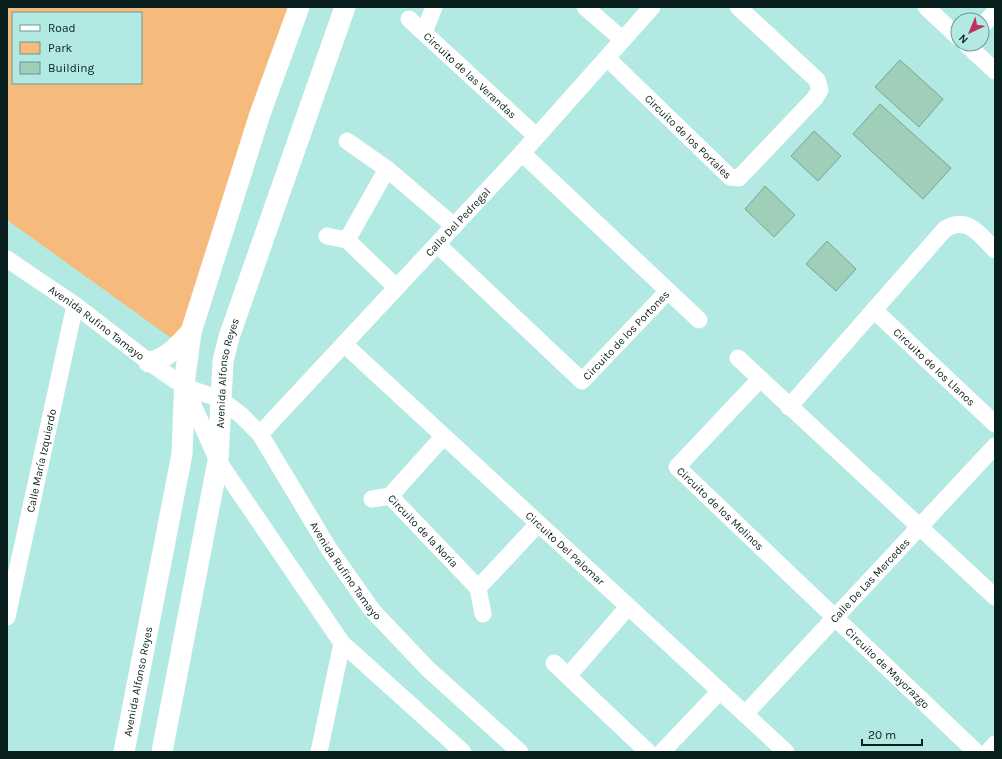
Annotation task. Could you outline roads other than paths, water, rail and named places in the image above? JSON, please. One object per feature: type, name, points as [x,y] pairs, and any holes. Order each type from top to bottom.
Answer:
[{"type":"street","name":"Avenida Alfonso Reyes","points":[[124,752],[182,454],[185,387],[191,332],[260,114],[299,7]]},
{"type":"street","name":"Avenida Alfonso Reyes","points":[[162,752],[218,461],[223,361],[229,337],[345,7]]},
{"type":"street","name":"Circuito de las Verandas","points":[[434,7],[424,32],[536,136]]},
{"type":"street","points":[[584,7],[623,40]]},
{"type":"street","name":"Calle Del Pedregal","points":[[260,434],[396,286],[522,153],[652,7]]},
{"type":"street","name":"Circuito de los Portales","points":[[607,58],[730,177],[734,178],[742,175],[815,98],[820,90],[817,80],[738,7]]},
{"type":"street","points":[[926,7],[950,30]]},
{"type":"street","points":[[409,19],[424,32]]},
{"type":"street","points":[[975,52],[995,71]]},
{"type":"street","points":[[347,141],[386,169],[454,226]]},
{"type":"street","name":"Circuito de los Portones","points":[[437,244],[582,381],[668,291],[522,153]]},
{"type":"street","points":[[347,240],[386,169]]},
{"type":"street","points":[[789,407],[945,229],[958,223],[964,224],[971,228],[995,250]]},
{"type":"street","points":[[327,236],[347,240],[396,286]]},
{"type":"street","name":"Avenida Rufino Tamayo","points":[[7,259],[75,304],[149,362],[185,387],[220,399],[241,415],[260,434],[329,549],[372,610],[427,668],[520,752]]},
{"type":"street","points":[[668,291],[699,320]]},
{"type":"street","name":"Calle María Izquierdo","points":[[7,617],[75,304]]},
{"type":"street","name":"Circuito de los Llanos","points":[[874,310],[995,424]]},
{"type":"street","points":[[149,362],[159,360],[169,354],[191,332]]},
{"type":"street","name":"Circuito Del Palomar","points":[[344,344],[786,752]]},
{"type":"street","points":[[738,358],[995,598]]},
{"type":"street","name":"Circuito de los Molinos","points":[[760,379],[677,467],[834,618]]},
{"type":"street","points":[[185,387],[218,461],[342,642],[463,752]]},
{"type":"street","name":"Circuito de la Noria","points":[[443,436],[390,496],[478,588]]},
{"type":"street","name":"Calle De Las Mercedes","points":[[745,714],[995,446]]},
{"type":"street","points":[[372,499],[390,496]]},
{"type":"street","points":[[483,614],[478,588],[538,524]]},
{"type":"street","points":[[568,676],[628,607]]},
{"type":"street","name":"Circuito de Mayorazgo","points":[[834,618],[976,752]]},
{"type":"street","points":[[318,752],[342,642]]},
{"type":"street","points":[[554,663],[648,752]]},
{"type":"street","points":[[662,752],[720,691]]},
{"type":"street","points":[[988,752],[995,744]]}]
